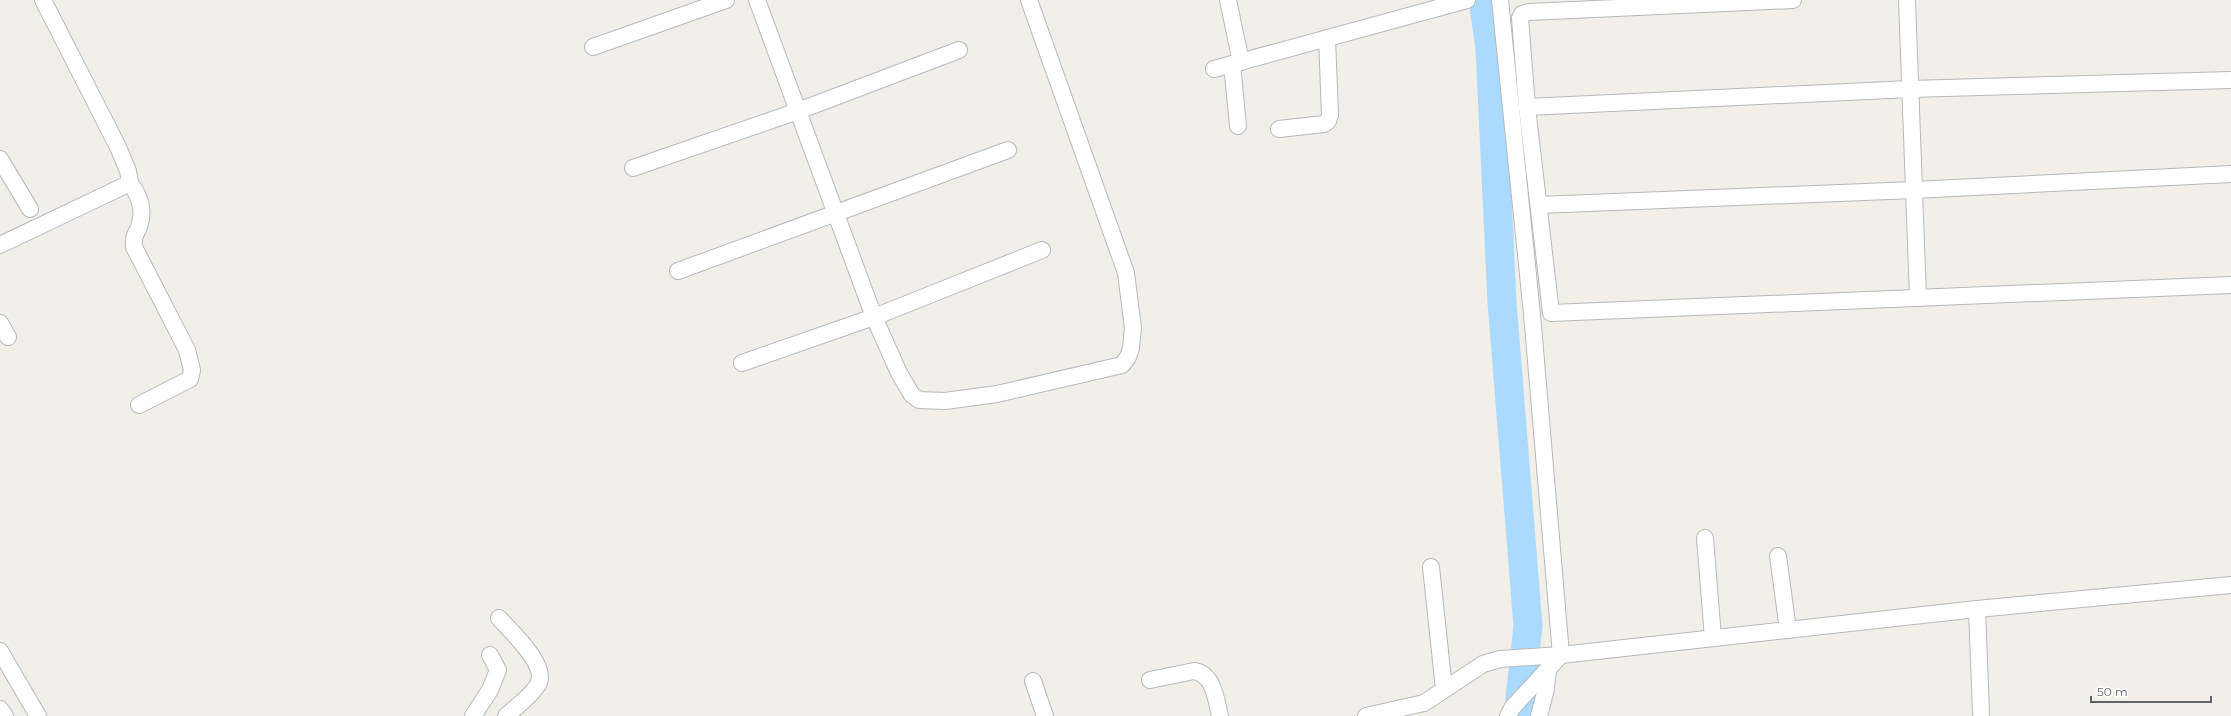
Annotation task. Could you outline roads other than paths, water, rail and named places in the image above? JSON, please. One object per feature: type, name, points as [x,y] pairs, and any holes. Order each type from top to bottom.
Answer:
[{"type":"street","points":[[43,0],[118,147],[128,171],[130,183],[138,194],[141,204],[140,222],[133,238],[134,247],[187,350],[192,370],[190,379],[139,405]]},
{"type":"street","points":[[594,48],[726,0]]},
{"type":"street","points":[[757,0],[874,317],[899,373],[912,395],[920,400],[945,401],[997,394],[1122,364],[1128,357],[1131,348],[1133,328],[1126,273],[1029,0]]},
{"type":"street","points":[[1228,0],[1236,63],[1238,126]]},
{"type":"street","points":[[1214,69],[1468,0]]},
{"type":"street","points":[[1500,0],[1532,314],[1561,655]]},
{"type":"street","points":[[1793,0],[1537,11],[1522,14],[1520,18],[1527,107],[1551,313],[2231,285]]},
{"type":"street","points":[[1907,0],[1918,298]]},
{"type":"street","points":[[1279,129],[1324,124],[1328,121],[1330,115],[1327,38]]},
{"type":"street","points":[[633,168],[798,111],[959,50]]},
{"type":"street","points":[[1527,107],[1910,89],[2231,80]]},
{"type":"street","points":[[678,271],[1008,150]]},
{"type":"street","points":[[1,164],[30,209]]},
{"type":"street","points":[[1539,205],[1914,190],[2231,174]]},
{"type":"street","points":[[0,245],[130,183]]},
{"type":"street","points":[[742,364],[874,317],[1042,250]]},
{"type":"street","points":[[0,323],[8,337]]},
{"type":"street","points":[[1705,538],[1713,638]]},
{"type":"street","points":[[1778,556],[1788,630]]},
{"type":"street","points":[[1431,568],[1444,689]]},
{"type":"street","points":[[1510,712],[1542,668],[1561,655],[1977,609],[2231,585]]},
{"type":"street","points":[[1977,609],[1981,713]]},
{"type":"street","points":[[499,618],[537,661],[541,674],[538,685],[506,716]]},
{"type":"street","points":[[1,653],[38,716]]},
{"type":"street","points":[[473,716],[490,690],[498,670],[490,654]]},
{"type":"street","points":[[1366,716],[1424,702],[1483,664],[1500,659],[1516,657],[1542,668]]},
{"type":"street","points":[[1539,716],[1546,689],[1542,668]]},
{"type":"street","points":[[1150,680],[1200,672],[1207,676],[1212,686],[1220,716]]},
{"type":"street","points":[[1033,681],[1044,716]]},
{"type":"street","points":[[0,709],[5,716]]},
{"type":"waterway","points":[[1483,0],[1490,48],[1502,302],[1528,626],[1518,716]]}]
